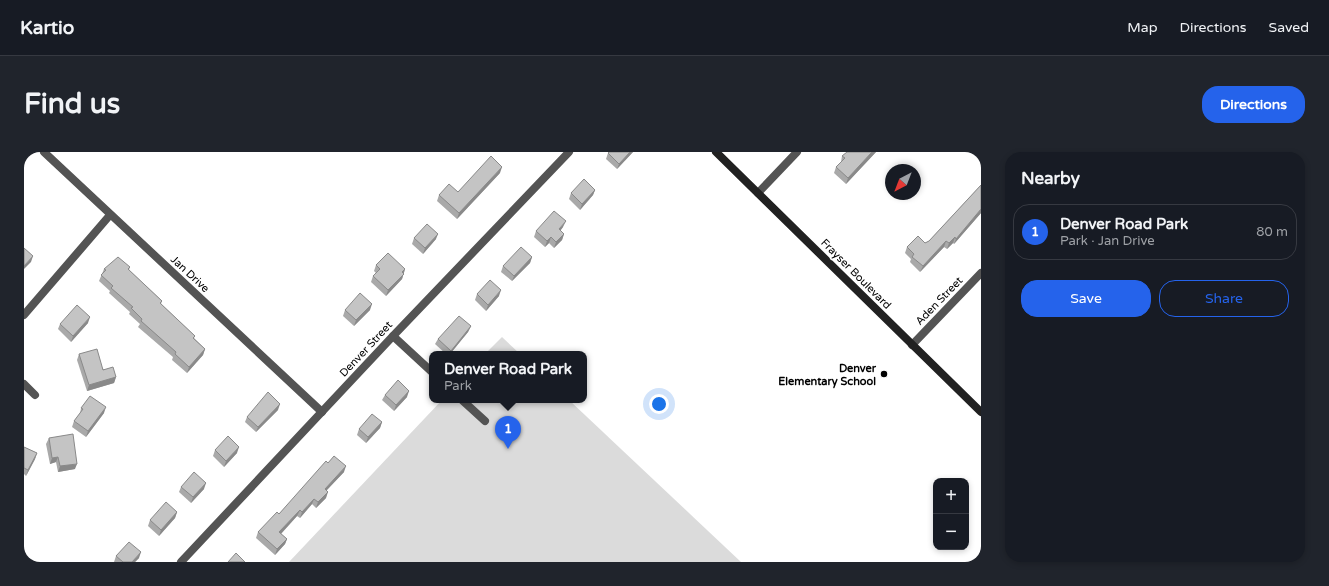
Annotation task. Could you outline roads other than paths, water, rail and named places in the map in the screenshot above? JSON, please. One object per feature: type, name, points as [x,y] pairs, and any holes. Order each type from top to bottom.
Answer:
[{"type":"main road","name":"Frayser Boulevard","points":[[716,152],[981,412]]},
{"type":"street","name":"Jan Drive","points":[[44,152],[322,412]]},
{"type":"street","name":"Denver Street","points":[[182,562],[393,336],[569,152]]},
{"type":"street","points":[[758,193],[797,152]]},
{"type":"street","points":[[24,315],[110,214]]},
{"type":"street","name":"Aden Street","points":[[912,344],[981,273]]},
{"type":"street","points":[[393,336],[429,369]]},
{"type":"street","points":[[24,384],[35,395]]},
{"type":"street","points":[[465,403],[485,421]]},
{"type":"place","name":"Denver Elementary School","points":[[884,374]]},
{"type":"place","name":"Denver Road Park","points":[[508,449]]}]
